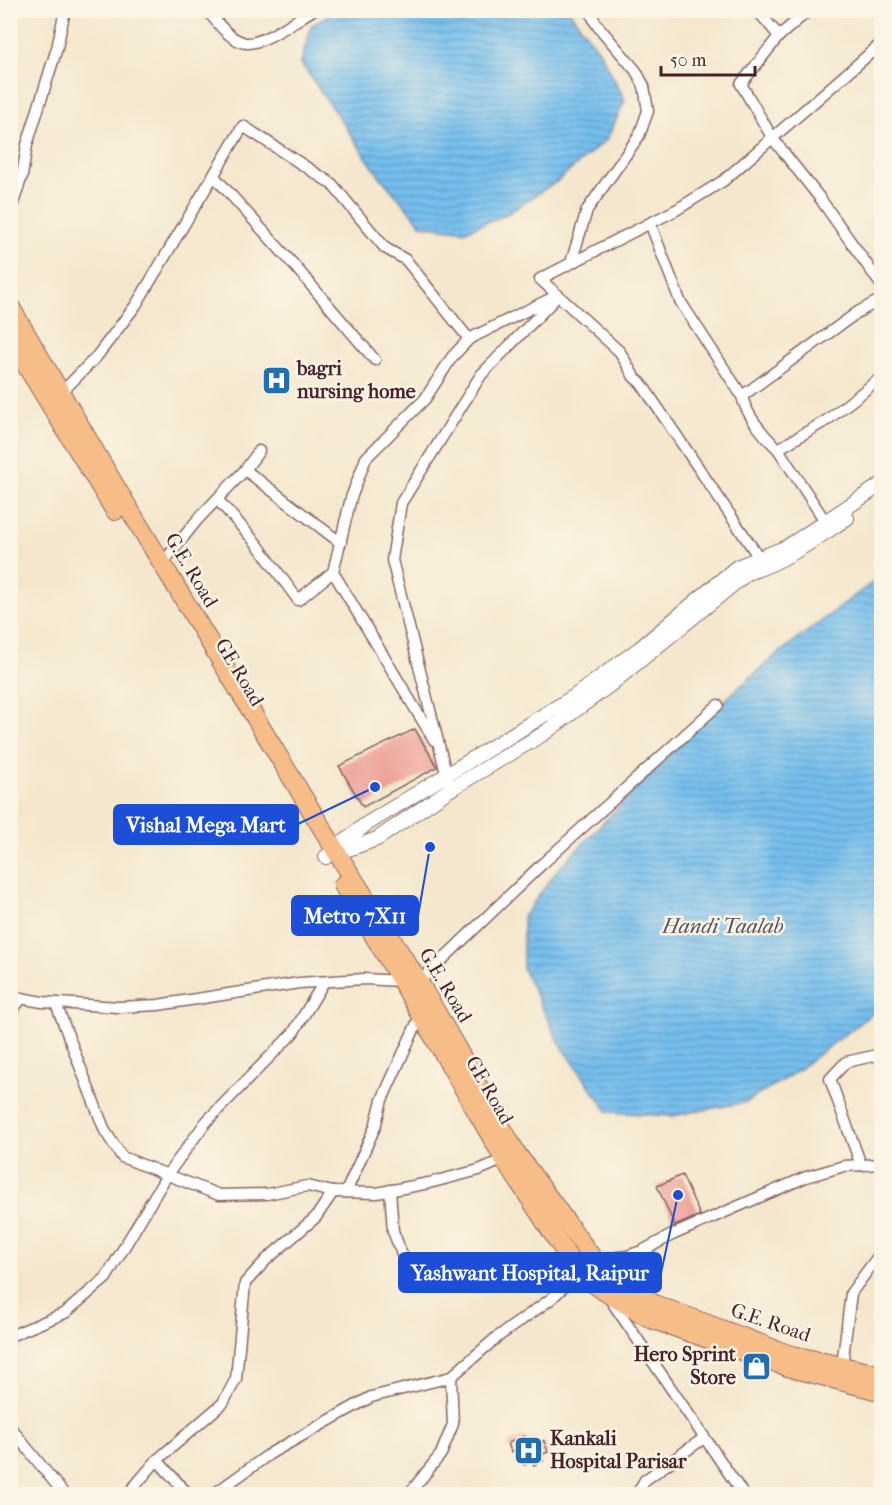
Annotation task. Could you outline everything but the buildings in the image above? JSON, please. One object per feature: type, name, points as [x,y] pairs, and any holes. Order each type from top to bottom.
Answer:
[{"type":"main road","name":"G.E. Road","points":[[10,306],[333,853]]},
{"type":"main road","name":"GE Road","points":[[10,339],[333,853],[410,982],[421,1014],[511,1156],[578,1272],[604,1292],[651,1319],[788,1367],[882,1392]]},
{"type":"main road","name":"G.E. Road","points":[[410,982],[511,1156],[594,1260],[654,1304],[788,1354],[882,1375]]},
{"type":"street","points":[[10,223],[10,213],[22,176],[27,145],[54,59],[65,10]]},
{"type":"street","points":[[207,10],[226,32],[242,43],[257,43],[313,10]]},
{"type":"street","points":[[571,263],[587,210],[639,136],[648,111],[644,86],[636,71],[597,25],[589,10]]},
{"type":"street","points":[[757,10],[779,36]]},
{"type":"street","points":[[809,10],[779,36],[741,84],[773,139],[819,197],[882,286]]},
{"type":"street","points":[[763,563],[641,383],[634,377],[620,352],[540,279],[676,210],[723,181],[882,43]]},
{"type":"street","points":[[62,392],[97,356],[136,305],[243,126],[332,184],[385,248],[406,260],[469,339]]},
{"type":"street","points":[[213,175],[375,360]]},
{"type":"street","points":[[650,223],[680,301],[742,396],[744,404],[768,440],[778,449],[825,521]]},
{"type":"street","points":[[217,500],[257,544],[298,600],[333,572],[351,498],[366,458],[425,399],[452,357],[469,339],[558,295]]},
{"type":"street","points":[[449,790],[447,773],[392,560],[401,503],[481,375],[558,295]]},
{"type":"street","points":[[742,396],[858,312],[882,299]]},
{"type":"street","points":[[778,449],[827,420],[882,377]]},
{"type":"street","points":[[162,564],[259,451]]},
{"type":"street","points":[[245,470],[341,543]]},
{"type":"street","points":[[333,853],[377,839],[449,790],[543,734],[611,684],[747,573],[882,484]]},
{"type":"street","points":[[333,853],[365,825],[575,696],[639,649],[737,567],[763,563],[808,544],[882,495]]},
{"type":"street","points":[[333,572],[441,751]]},
{"type":"street","points":[[10,996],[56,1004],[119,1007],[158,1005],[299,984],[364,979],[410,982],[718,705]]},
{"type":"street","points":[[10,1336],[65,1313],[106,1278],[166,1175],[206,1122],[293,1033],[324,982]]},
{"type":"street","points":[[10,1013],[22,998]]},
{"type":"street","points":[[56,1004],[105,1131],[122,1157],[219,1195],[267,1194],[307,1186],[333,1192],[377,1193],[479,1170],[511,1156]]},
{"type":"street","points":[[346,1192],[375,1127],[382,1100],[421,1014]]},
{"type":"street","points":[[861,1165],[830,1079],[846,1062],[882,1054]]},
{"type":"street","points":[[214,1494],[271,1452],[371,1397],[451,1377],[496,1338],[551,1299],[578,1272],[594,1260],[627,1256],[642,1251],[672,1235],[806,1177],[844,1166],[882,1164]]},
{"type":"street","points":[[390,1190],[393,1231],[405,1262]]},
{"type":"street","points":[[128,1494],[157,1460],[223,1403],[236,1379],[245,1283],[266,1260],[316,1217],[333,1192]]},
{"type":"street","points":[[842,1366],[851,1293],[882,1251]]},
{"type":"street","points":[[594,1260],[604,1292],[743,1494]]},
{"type":"street","points":[[410,1494],[441,1454],[453,1424],[451,1377]]},
{"type":"street","points":[[10,1427],[64,1494]]},
{"type":"street","points":[[638,1494],[645,1480],[704,1438]]},
{"type":"street","points":[[157,1460],[188,1494]]},
{"type":"water","points":[[334,11],[569,11],[600,52],[625,100],[607,139],[559,180],[507,214],[465,231],[422,225],[380,177],[301,63],[311,26]]},
{"type":"water","name":"Handi Taalab","points":[[881,576],[881,1007],[793,1074],[746,1102],[672,1116],[608,1112],[559,1042],[523,969],[523,917],[558,869],[709,714],[776,655]]},
{"type":"place","name":"bagri nursing home","points":[[276,380]]},
{"type":"place","name":"Vishal Mega Mart","points":[[375,787]]},
{"type":"place","name":"Metro 7X11","points":[[430,847]]},
{"type":"place","name":"Yashwant Hospital, Raipur","points":[[678,1195]]},
{"type":"place","name":"Hero Sprint Store","points":[[757,1366]]},
{"type":"place","name":"Kankali Hospital Parisar","points":[[529,1450]]}]
